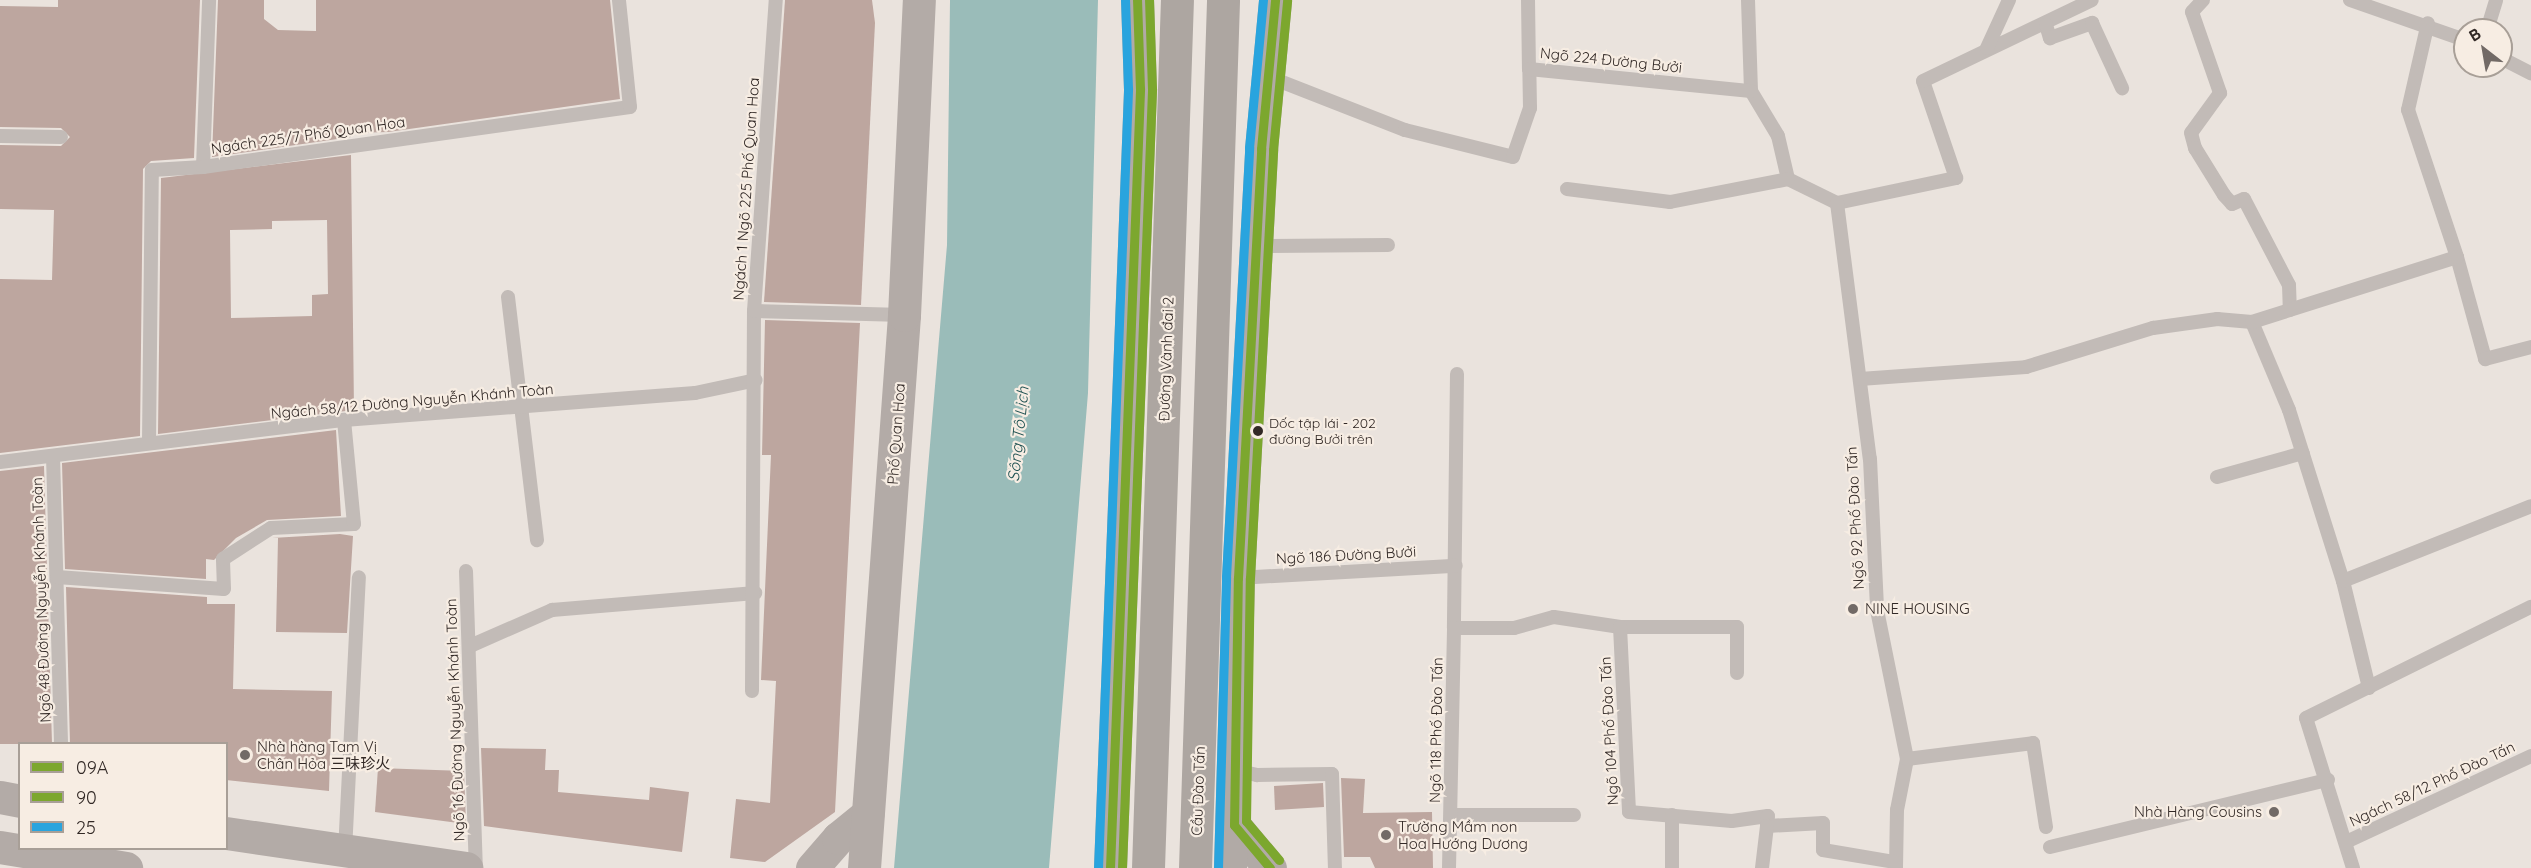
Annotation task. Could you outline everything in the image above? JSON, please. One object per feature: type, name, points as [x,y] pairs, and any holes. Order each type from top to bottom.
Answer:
[{"type":"highway","name":"Đường Vành đai 2","points":[[1148,868],[1177,0]]},
{"type":"highway","name":"Cầu Đào Tấn","points":[[1195,868],[1223,0]]},
{"type":"main road","name":"Phố Quan Hoa","points":[[864,868],[904,315],[919,0]]},
{"type":"main road","points":[[1119,863],[1139,100],[1137,0]]},
{"type":"main road","points":[[1270,868],[1227,853],[1235,770],[1238,578],[1267,76],[1275,0]]},
{"type":"main road","points":[[0,797],[18,801]]},
{"type":"main road","points":[[812,868],[838,838],[868,814]]},
{"type":"main road","points":[[228,833],[466,868]]},
{"type":"main road","points":[[0,847],[126,868]]},
{"type":"lane","points":[[203,167],[209,0]]},
{"type":"lane","name":"Ngách 225/7 Phố Quan Hoa","points":[[149,441],[152,170],[203,167],[630,107],[619,0]]},
{"type":"lane","name":"Ngách 1 Ngõ 225 Phố Quan Hoa","points":[[752,691],[755,593],[754,311],[776,0]]},
{"type":"lane","points":[[1528,0],[1529,69]]},
{"type":"lane","points":[[1748,0],[1751,91],[1778,136],[1788,179]]},
{"type":"lane","points":[[1987,48],[2009,0]]},
{"type":"lane","points":[[1568,189],[1670,202],[1788,179],[1837,203],[1956,178],[1923,81],[1987,48],[2046,25],[2092,0]]},
{"type":"lane","points":[[2350,0],[2428,24],[2453,35]]},
{"type":"lane","points":[[2491,18],[2496,0]]},
{"type":"lane","points":[[2198,1],[2192,12],[2220,93],[2195,126],[2195,148],[2232,204],[2244,199],[2289,285],[2290,310]]},
{"type":"lane","points":[[2046,25],[2050,38],[2092,23],[2122,88]]},
{"type":"lane","points":[[2428,24],[2408,110],[2457,257],[2485,359],[2531,347]]},
{"type":"lane","points":[[2513,64],[2531,73]]},
{"type":"lane","name":"Ngõ 224 Đường Bưởi","points":[[1267,76],[1405,130],[1513,157],[1530,108],[1529,69],[1751,91]]},
{"type":"lane","points":[[0,136],[61,137]]},
{"type":"lane","name":"Ngõ 92 Phố Đào Tấn","points":[[1837,203],[1870,459],[1877,610],[1907,759],[1897,810],[1896,865]]},
{"type":"lane","points":[[1258,246],[1388,245]]},
{"type":"lane","points":[[1860,379],[2026,367],[2153,328],[2217,319],[2252,322],[2457,257]]},
{"type":"lane","points":[[508,297],[537,540]]},
{"type":"lane","points":[[754,311],[904,315]]},
{"type":"lane","points":[[2252,322],[2302,453],[2343,581],[2369,688]]},
{"type":"lane","name":"Ngõ 118 Phố Đào Tấn","points":[[1449,868],[1456,566],[1457,374]]},
{"type":"lane","name":"Ngách 58/12 Đường Nguyễn Khánh Toàn","points":[[0,462],[149,441],[344,420],[695,393],[756,380]]},
{"type":"lane","points":[[57,576],[224,589],[223,559],[272,528],[354,524],[344,420]]},
{"type":"lane","points":[[2217,477],[2302,453]]},
{"type":"lane","name":"Ngõ 48 Đường Nguyễn Khánh Toàn","points":[[53,456],[61,742]]},
{"type":"lane","points":[[2343,581],[2531,506]]},
{"type":"lane","name":"Ngõ 186 Đường Bưởi","points":[[1238,578],[1456,566]]},
{"type":"lane","name":"Ngõ 16 Đường Nguyễn Khánh Toàn","points":[[466,571],[476,868]]},
{"type":"lane","points":[[345,851],[359,577]]},
{"type":"lane","points":[[470,646],[552,610],[755,593]]},
{"type":"lane","points":[[2353,868],[2328,780],[2306,718],[2531,607]]},
{"type":"lane","points":[[1454,628],[1514,628],[1554,617],[1620,627],[1737,627],[1737,673]]},
{"type":"lane","name":"Ngõ 104 Phố Đào Tấn","points":[[1620,627],[1629,812],[1672,816]]},
{"type":"lane","points":[[1907,759],[2033,743],[2046,827]]},
{"type":"lane","name":"Ngách 58/12 Phố Đào Tấn","points":[[2346,842],[2531,756]]},
{"type":"lane","points":[[1235,770],[1257,775],[1332,774],[1335,868]]},
{"type":"lane","points":[[2050,847],[2328,780]]},
{"type":"lane","points":[[1451,815],[1574,815]]},
{"type":"lane","points":[[1672,868],[1672,816],[1732,821],[1768,816],[1762,868]]},
{"type":"lane","points":[[1767,826],[1823,823],[1823,850],[1896,865]]},
{"type":"water","name":"Sông Tô Lịch","points":[[950,0],[1098,0],[1088,393],[1049,868],[894,868],[947,245]]},
{"type":"building","points":[[58,0],[200,0],[194,158],[151,161],[143,169],[140,436],[0,453],[0,279],[52,280],[54,210],[0,209],[0,145],[61,146],[70,137],[61,128],[0,127],[0,6],[58,7]]},
{"type":"building","points":[[218,0],[264,0],[264,19],[278,30],[316,31],[316,0],[610,0],[620,99],[388,132],[351,133],[351,137],[212,157]]},
{"type":"building","points":[[785,0],[872,0],[875,23],[861,305],[764,302]]},
{"type":"building","points":[[351,155],[354,410],[158,434],[161,178]],"holes":[[[327,220],[328,294],[312,295],[312,316],[231,318],[230,230],[272,229],[272,221]]]},
{"type":"building","points":[[765,320],[860,323],[835,812],[765,862],[730,858],[736,799],[770,803],[776,681],[761,680],[771,455],[762,455]]},
{"type":"building","points":[[336,430],[341,516],[267,520],[236,538],[214,560],[206,559],[206,579],[65,569],[62,463]]},
{"type":"building","points":[[44,466],[52,742],[0,744],[0,471]]},
{"type":"building","points":[[340,534],[353,536],[347,633],[276,632],[278,538],[272,538]]},
{"type":"building","points":[[66,587],[207,597],[207,604],[235,604],[233,689],[332,691],[329,791],[228,780],[228,742],[70,742]]},
{"type":"building","points":[[481,748],[546,749],[545,770],[559,770],[558,792],[649,800],[650,787],[689,792],[682,852],[484,826]]},
{"type":"building","points":[[378,768],[464,771],[466,824],[375,812]]},
{"type":"building","name":"Trường Mầm non Hoa Hướng Dương","points":[[1341,778],[1365,779],[1363,813],[1432,812],[1433,868],[1375,868],[1370,857],[1344,857]]},
{"type":"building","points":[[1323,783],[1324,807],[1275,810],[1274,786]]},
{"type":"transit line","name":"25","points":[[1098,868],[1128,89],[1125,0]]},
{"type":"transit line","name":"09A","points":[[1110,868],[1140,89],[1137,0]]},
{"type":"transit line","name":"90","points":[[1122,868],[1152,89],[1149,0]]},
{"type":"transit line","name":"25","points":[[1218,868],[1226,577],[1249,148],[1263,0]]},
{"type":"transit line","name":"09A","points":[[1270,868],[1234,825],[1238,578],[1261,149],[1275,0]]},
{"type":"transit line","name":"90","points":[[1279,860],[1246,821],[1250,578],[1273,150],[1287,1]]},
{"type":"place","name":"Dốc tập lái - 202 đường Bưởi trên","points":[[1258,431]]},
{"type":"place","name":"NINE HOUSING","points":[[1853,609]]},
{"type":"place","name":"Nhà hàng Tam Vị Chân Hỏa 三味珍火","points":[[245,755]]},
{"type":"place","name":"Nhà Hàng Cousins","points":[[2274,812]]},
{"type":"place","name":"Trường Mầm non Hoa Hướng Dương","points":[[1386,835]]}]
